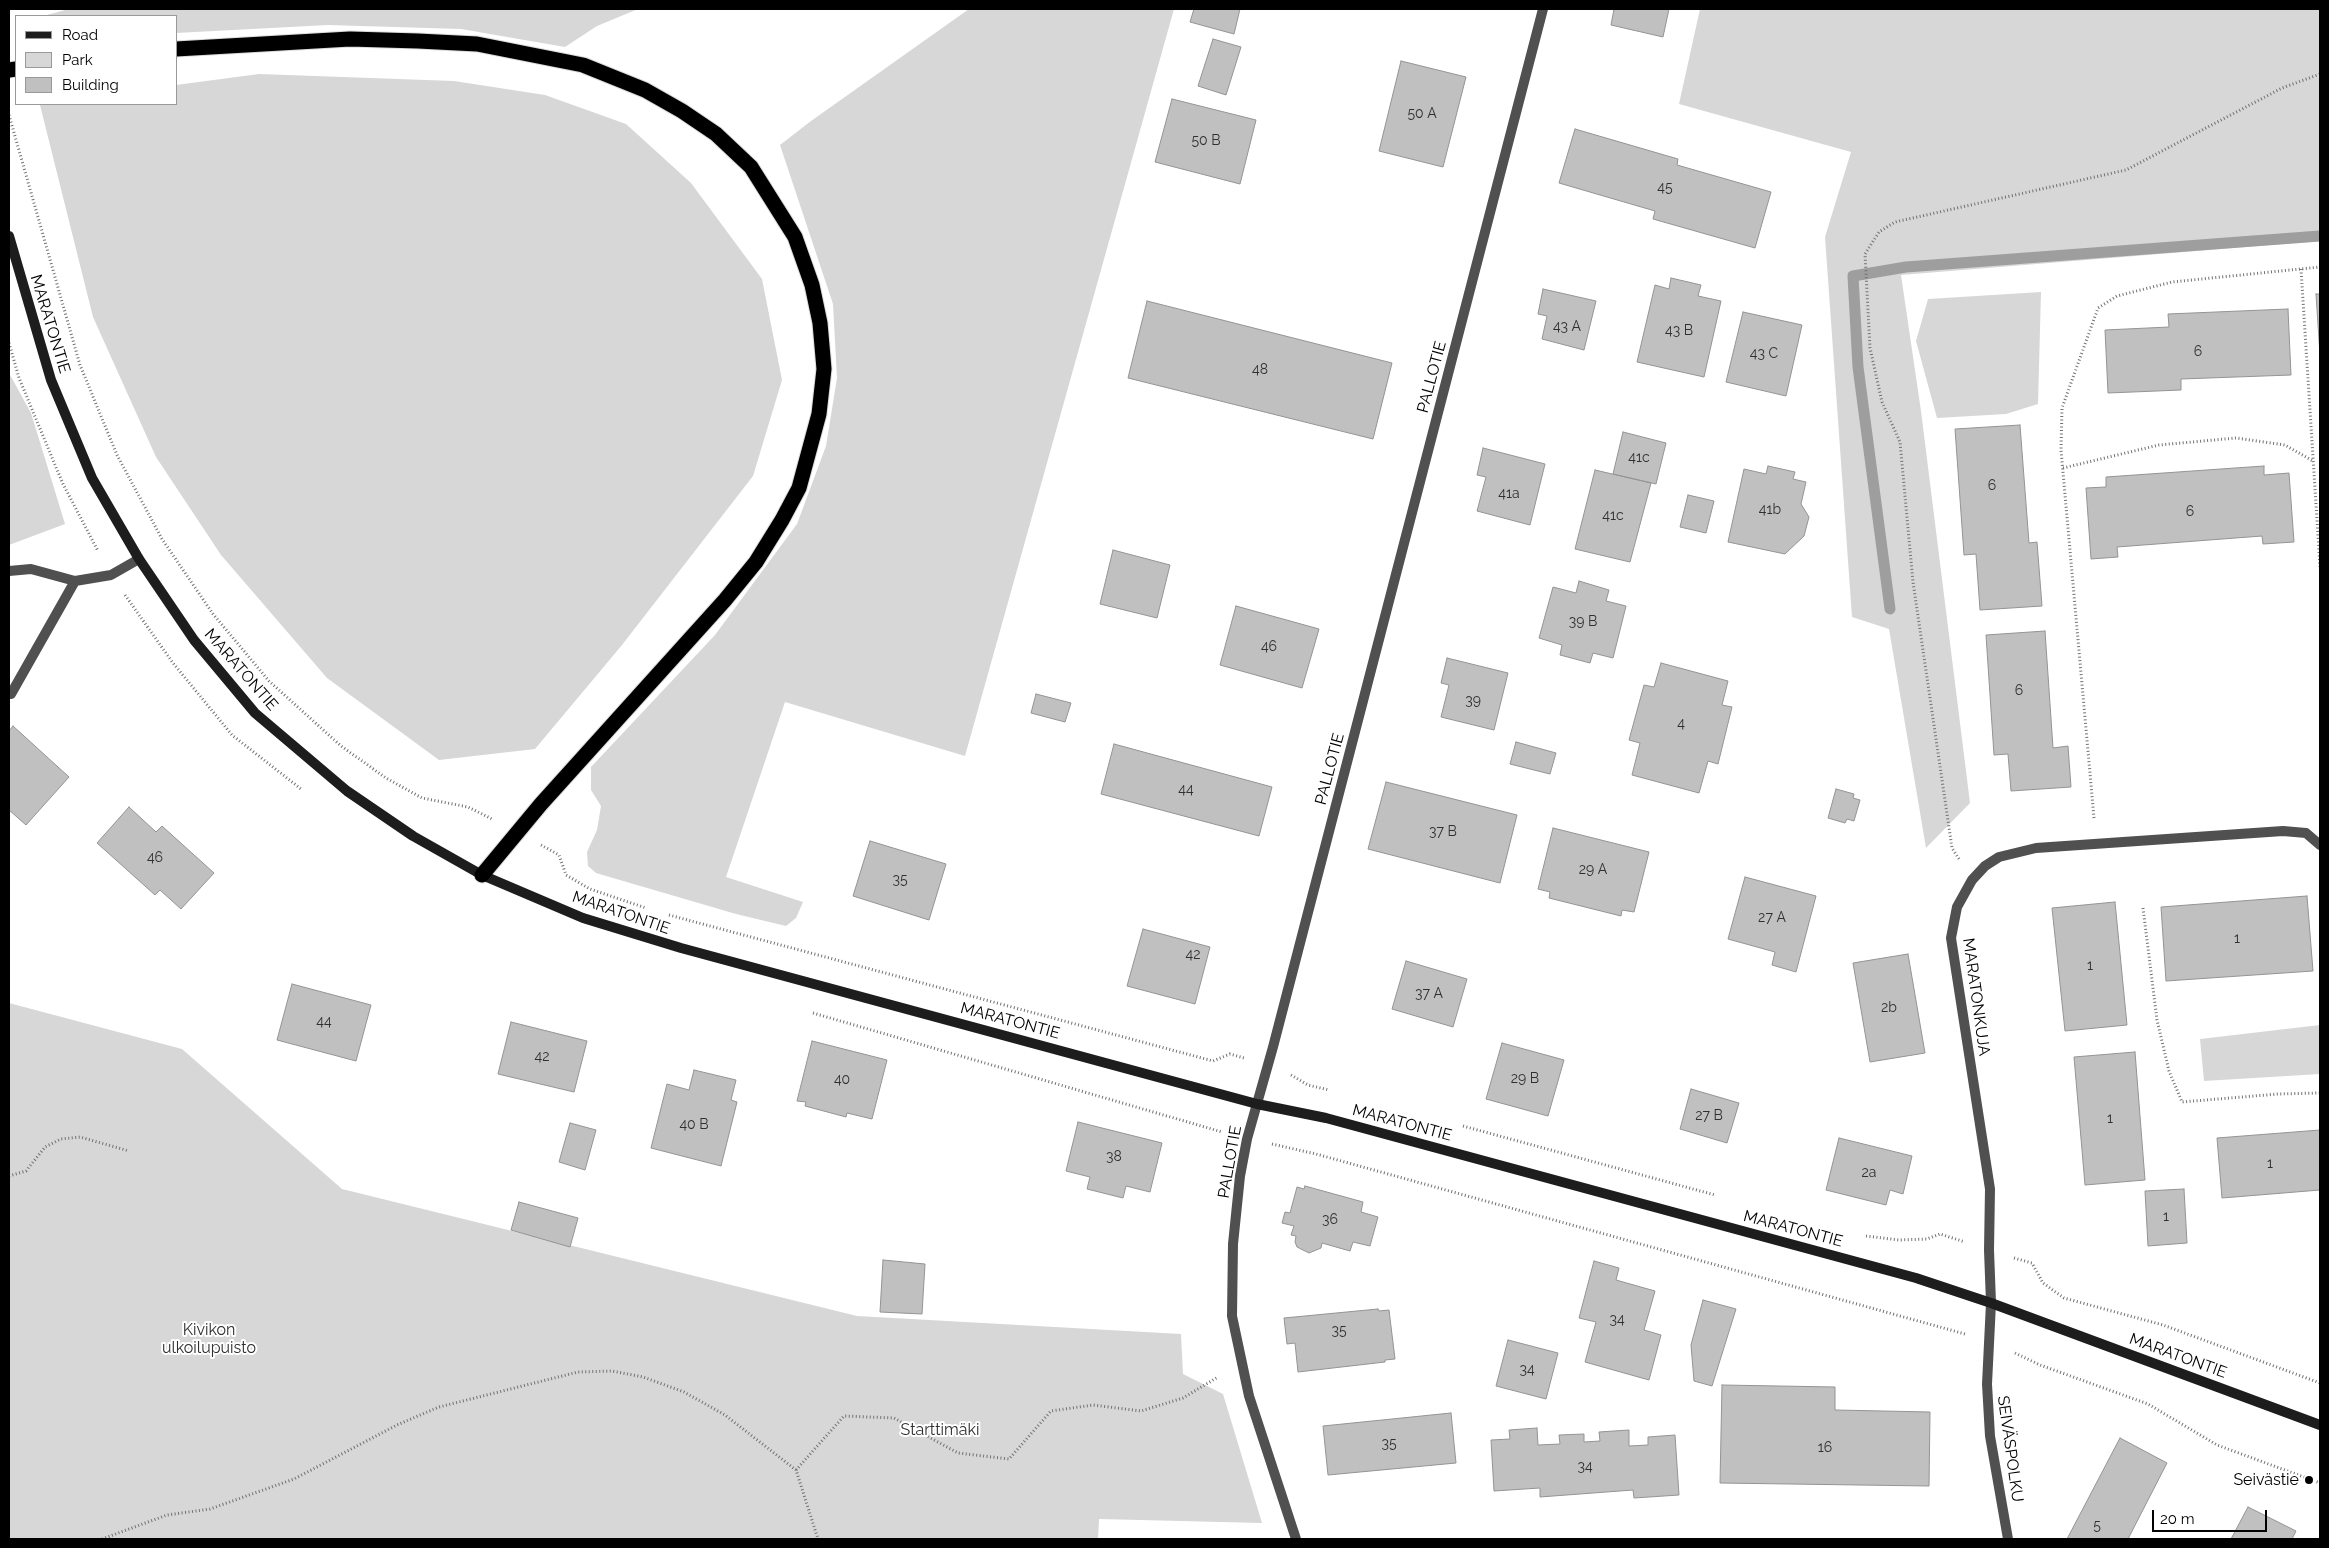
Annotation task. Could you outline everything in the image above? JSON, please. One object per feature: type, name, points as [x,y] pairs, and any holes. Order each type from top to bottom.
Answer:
[{"type":"highway","points":[[178,49],[350,39],[418,41],[477,44],[583,65],[645,90],[682,111],[716,134],[750,167],[795,236],[812,285],[818,314],[824,369],[819,414],[799,488],[756,562],[725,600],[541,804],[482,875]]},
{"type":"main road","name":"MARATONTIE","points":[[9,236],[51,380],[92,478],[139,559],[194,640],[255,713],[347,790],[413,836],[482,875],[583,918],[681,948],[1258,1104],[1326,1118],[1906,1275],[1991,1303],[2320,1425]]},
{"type":"street","name":"PALLOTIE","points":[[1296,1539],[1241,1363],[1232,1316],[1233,1244],[1242,1161],[1543,9]]},
{"type":"street","points":[[9,571],[31,569],[75,581],[111,575],[139,559]]},
{"type":"street","points":[[11,694],[75,581]]},
{"type":"street","name":"MARATONKUJA","points":[[1991,1303],[1989,1250],[1990,1188],[1951,938],[1958,907],[1972,880],[1984,866],[1999,857],[2036,848],[2282,831],[2306,833],[2320,845]]},
{"type":"street","name":"SEIVÄSPOLKU","points":[[1991,1303],[1987,1384],[1990,1436],[2008,1539]]},
{"type":"path","points":[[1972,880],[1952,848],[1913,582],[1900,442],[1882,402],[1870,348],[1865,254],[1879,232],[1895,222],[2126,170],[2282,88],[2320,74]]},
{"type":"path","points":[[9,116],[80,365],[117,456],[162,539],[213,614],[269,681],[341,746],[386,778],[422,798],[468,807]]},
{"type":"path","points":[[2096,844],[2063,468],[2062,408],[2098,308],[2117,296],[2172,282],[2320,268]]},
{"type":"path","points":[[2301,269],[2320,567]]},
{"type":"path","points":[[2063,468],[2159,445],[2236,438],[2285,445],[2313,461]]},
{"type":"path","points":[[2315,488],[2320,487]]},
{"type":"path","points":[[559,855],[566,875],[590,889],[649,909]]},
{"type":"path","points":[[2143,908],[2157,1020],[2169,1071],[2182,1102],[2278,1094],[2320,1093]]},
{"type":"path","points":[[667,914],[1213,1061],[1230,1054]]},
{"type":"path","points":[[1290,1074],[1308,1084],[1332,1091]]},
{"type":"path","points":[[1454,1124],[1720,1196]]},
{"type":"path","points":[[9,1176],[26,1171],[46,1147],[61,1139],[80,1137],[129,1151]]},
{"type":"path","points":[[1276,1146],[1336,1159],[1988,1341],[2040,1365],[2148,1404],[2217,1445],[2320,1483]]},
{"type":"path","points":[[1861,1235],[1899,1240],[1927,1239],[1940,1234]]},
{"type":"path","points":[[2032,1263],[2043,1283],[2064,1298],[2163,1325],[2320,1384]]},
{"type":"path","points":[[796,1470],[844,1416],[894,1418],[958,1453],[1009,1459],[1051,1411],[1092,1405],[1141,1411],[1182,1398],[1241,1363]]},
{"type":"path","points":[[102,1539],[167,1515],[210,1509],[294,1479],[397,1425],[439,1407],[578,1372],[612,1372],[643,1377],[684,1392],[725,1415],[796,1470],[818,1539]]},
{"type":"green space","points":[[69,9],[638,9],[597,26],[565,47],[461,29],[328,25],[178,33],[178,15],[47,15]]},
{"type":"green space","points":[[969,9],[1174,9],[965,756],[785,702],[726,877],[803,902],[796,918],[786,926],[736,914],[596,873],[588,866],[587,852],[597,830],[601,806],[591,790],[591,767],[715,635],[797,524],[826,446],[837,378],[833,304],[780,145]]},
{"type":"green space","points":[[1700,9],[2320,9],[2320,241],[1901,275],[1921,411],[1970,803],[1926,848],[1889,629],[1852,617],[1825,237],[1851,152],[1679,104]]},
{"type":"green space","points":[[259,74],[454,81],[545,95],[626,124],[691,183],[762,279],[782,380],[753,476],[622,645],[535,749],[439,760],[327,678],[221,555],[156,457],[93,317],[40,105],[178,105],[178,85]]},
{"type":"green space","points":[[2041,292],[2038,404],[2006,414],[1937,418],[1916,341],[1928,299]]},
{"type":"green space","points":[[9,373],[31,413],[65,524],[9,545]]},
{"type":"green space","name":"Kivikon ulkoilupuisto","points":[[9,1003],[182,1049],[342,1189],[857,1316],[1181,1334],[1183,1374],[1223,1394],[1262,1523],[1099,1519],[1098,1539],[9,1539]]},
{"type":"green space","points":[[2320,1025],[2320,1074],[2204,1081],[2200,1039]]},
{"type":"building","points":[[1194,9],[1240,9],[1234,34],[1190,22]]},
{"type":"building","points":[[1614,9],[1669,9],[1663,37],[1611,25]]},
{"type":"building","points":[[1213,39],[1241,47],[1226,95],[1198,86]]},
{"type":"building","points":[[1401,61],[1466,77],[1443,167],[1379,151]]},
{"type":"building","points":[[1172,99],[1256,120],[1240,184],[1155,162]]},
{"type":"building","points":[[1575,129],[1678,159],[1677,165],[1771,192],[1755,248],[1653,219],[1655,211],[1559,183]]},
{"type":"building","points":[[1671,278],[1701,285],[1698,296],[1721,301],[1704,377],[1637,362],[1655,285],[1669,289]]},
{"type":"building","points":[[1543,289],[1596,301],[1584,350],[1542,339],[1547,316],[1538,314]]},
{"type":"building","points":[[2316,294],[2320,294],[2320,355]]},
{"type":"building","points":[[1147,301],[1392,363],[1373,439],[1128,378]]},
{"type":"building","points":[[2288,309],[2291,375],[2181,379],[2181,390],[2108,393],[2105,330],[2169,327],[2168,314]]},
{"type":"building","points":[[1743,312],[1802,325],[1786,396],[1726,382]]},
{"type":"building","points":[[2020,425],[2029,543],[2037,542],[2042,606],[1980,610],[1976,554],[1964,555],[1955,429]]},
{"type":"building","points":[[1623,432],[1666,443],[1656,484],[1613,474]]},
{"type":"building","points":[[1483,448],[1545,464],[1530,525],[1477,511],[1486,477],[1477,475]]},
{"type":"building","points":[[1768,466],[1795,472],[1793,479],[1806,482],[1801,504],[1809,517],[1804,536],[1785,554],[1728,542],[1744,469],[1766,474]]},
{"type":"building","points":[[2264,466],[2264,475],[2289,473],[2294,542],[2263,544],[2262,536],[2117,547],[2118,557],[2091,559],[2086,488],[2106,487],[2106,477]]},
{"type":"building","points":[[1595,470],[1651,483],[1630,562],[1575,549]]},
{"type":"building","points":[[1688,495],[1714,501],[1706,533],[1680,527]]},
{"type":"building","points":[[1113,550],[1170,565],[1157,618],[1100,604]]},
{"type":"building","points":[[1579,581],[1609,590],[1606,601],[1626,606],[1613,658],[1593,653],[1590,663],[1560,655],[1562,645],[1539,638],[1553,587],[1576,593]]},
{"type":"building","points":[[1236,606],[1319,629],[1302,688],[1220,665]]},
{"type":"building","points":[[2045,631],[2053,748],[2068,746],[2071,787],[2011,791],[2008,754],[1994,755],[1986,635]]},
{"type":"building","points":[[1447,658],[1508,673],[1494,730],[1441,717],[1449,685],[1441,683]]},
{"type":"building","points":[[1661,663],[1728,681],[1722,705],[1732,707],[1718,764],[1708,761],[1699,793],[1632,775],[1640,743],[1629,740],[1644,685],[1654,687]]},
{"type":"building","points":[[1036,694],[1071,703],[1065,722],[1031,713]]},
{"type":"building","points":[[13,726],[69,777],[26,825],[9,810],[9,731]]},
{"type":"building","points":[[1516,742],[1556,753],[1550,774],[1510,764]]},
{"type":"building","points":[[1114,744],[1272,787],[1259,836],[1101,794]]},
{"type":"building","points":[[1386,782],[1517,815],[1500,883],[1368,849]]},
{"type":"building","points":[[1836,789],[1854,794],[1853,798],[1860,800],[1854,821],[1847,819],[1845,823],[1828,818]]},
{"type":"building","points":[[129,807],[156,832],[162,826],[214,873],[181,909],[160,890],[155,895],[97,843]]},
{"type":"building","points":[[1553,828],[1649,852],[1634,912],[1622,910],[1621,916],[1549,898],[1550,892],[1538,889]]},
{"type":"building","points":[[870,841],[946,864],[929,920],[853,896]]},
{"type":"building","points":[[1745,877],[1816,896],[1796,972],[1772,965],[1775,952],[1728,939]]},
{"type":"building","points":[[2307,896],[2313,971],[2166,981],[2161,907]]},
{"type":"building","points":[[2115,902],[2127,1025],[2065,1031],[2052,908]]},
{"type":"building","points":[[1143,929],[1210,947],[1195,1004],[1127,986]]},
{"type":"building","points":[[1908,954],[1925,1053],[1870,1062],[1853,963]]},
{"type":"building","points":[[1406,961],[1467,979],[1453,1027],[1392,1009]]},
{"type":"building","points":[[292,984],[371,1005],[356,1061],[277,1040]]},
{"type":"building","points":[[511,1022],[587,1041],[574,1092],[498,1074]]},
{"type":"building","points":[[812,1041],[887,1060],[872,1119],[847,1113],[846,1117],[805,1106],[806,1102],[797,1101]]},
{"type":"building","points":[[1502,1043],[1564,1060],[1548,1116],[1486,1099]]},
{"type":"building","points":[[2135,1052],[2145,1180],[2085,1185],[2074,1057]]},
{"type":"building","points":[[694,1070],[736,1080],[731,1100],[737,1102],[721,1166],[651,1148],[667,1084],[689,1090]]},
{"type":"building","points":[[1691,1089],[1739,1103],[1727,1143],[1680,1129]]},
{"type":"building","points":[[1078,1122],[1162,1143],[1150,1192],[1126,1186],[1123,1198],[1087,1189],[1090,1177],[1066,1171]]},
{"type":"building","points":[[570,1123],[596,1130],[585,1170],[559,1162]]},
{"type":"building","points":[[2320,1130],[2320,1190],[2222,1198],[2217,1138]]},
{"type":"building","points":[[1839,1138],[1912,1156],[1903,1194],[1890,1190],[1886,1205],[1826,1190]]},
{"type":"building","points":[[1305,1186],[1363,1202],[1361,1212],[1378,1217],[1370,1246],[1353,1242],[1350,1251],[1322,1243],[1321,1248],[1309,1253],[1297,1247],[1295,1242],[1296,1236],[1291,1235],[1294,1226],[1282,1223],[1285,1212],[1290,1213],[1297,1187],[1304,1189]]},
{"type":"building","points":[[2184,1189],[2187,1243],[2148,1246],[2145,1191]]},
{"type":"building","points":[[519,1202],[578,1218],[570,1247],[511,1230]]},
{"type":"building","points":[[883,1260],[925,1264],[922,1314],[880,1312]]},
{"type":"building","points":[[1594,1261],[1619,1268],[1616,1280],[1655,1291],[1644,1330],[1661,1335],[1649,1380],[1585,1362],[1596,1322],[1579,1318]]},
{"type":"building","points":[[1703,1300],[1736,1309],[1712,1386],[1694,1381],[1691,1345]]},
{"type":"building","points":[[1378,1309],[1379,1311],[1389,1310],[1395,1359],[1385,1360],[1385,1362],[1298,1372],[1295,1343],[1287,1344],[1284,1318]]},
{"type":"building","points":[[1508,1340],[1558,1353],[1546,1399],[1496,1386]]},
{"type":"building","points":[[1722,1385],[1835,1387],[1835,1410],[1930,1412],[1929,1486],[1720,1483]]},
{"type":"building","points":[[1451,1413],[1456,1463],[1328,1475],[1323,1426]]},
{"type":"building","points":[[1537,1428],[1538,1445],[1560,1444],[1559,1435],[1584,1434],[1584,1442],[1600,1441],[1599,1432],[1629,1430],[1629,1446],[1648,1445],[1648,1437],[1675,1435],[1679,1495],[1634,1498],[1633,1490],[1540,1497],[1540,1488],[1494,1491],[1491,1440],[1510,1439],[1509,1430]]},
{"type":"building","points":[[2120,1438],[2167,1463],[2128,1539],[2067,1539]]},
{"type":"building","points":[[2248,1507],[2296,1531],[2292,1539],[2231,1539]]},
{"type":"waterway","points":[[1890,609],[1858,367],[1853,276],[1906,267],[2320,236]]},
{"type":"place","name":"Seivästie","points":[[2309,1480]]},
{"type":"park label","name":"Starttimäki","points":[[940,1430]]}]
